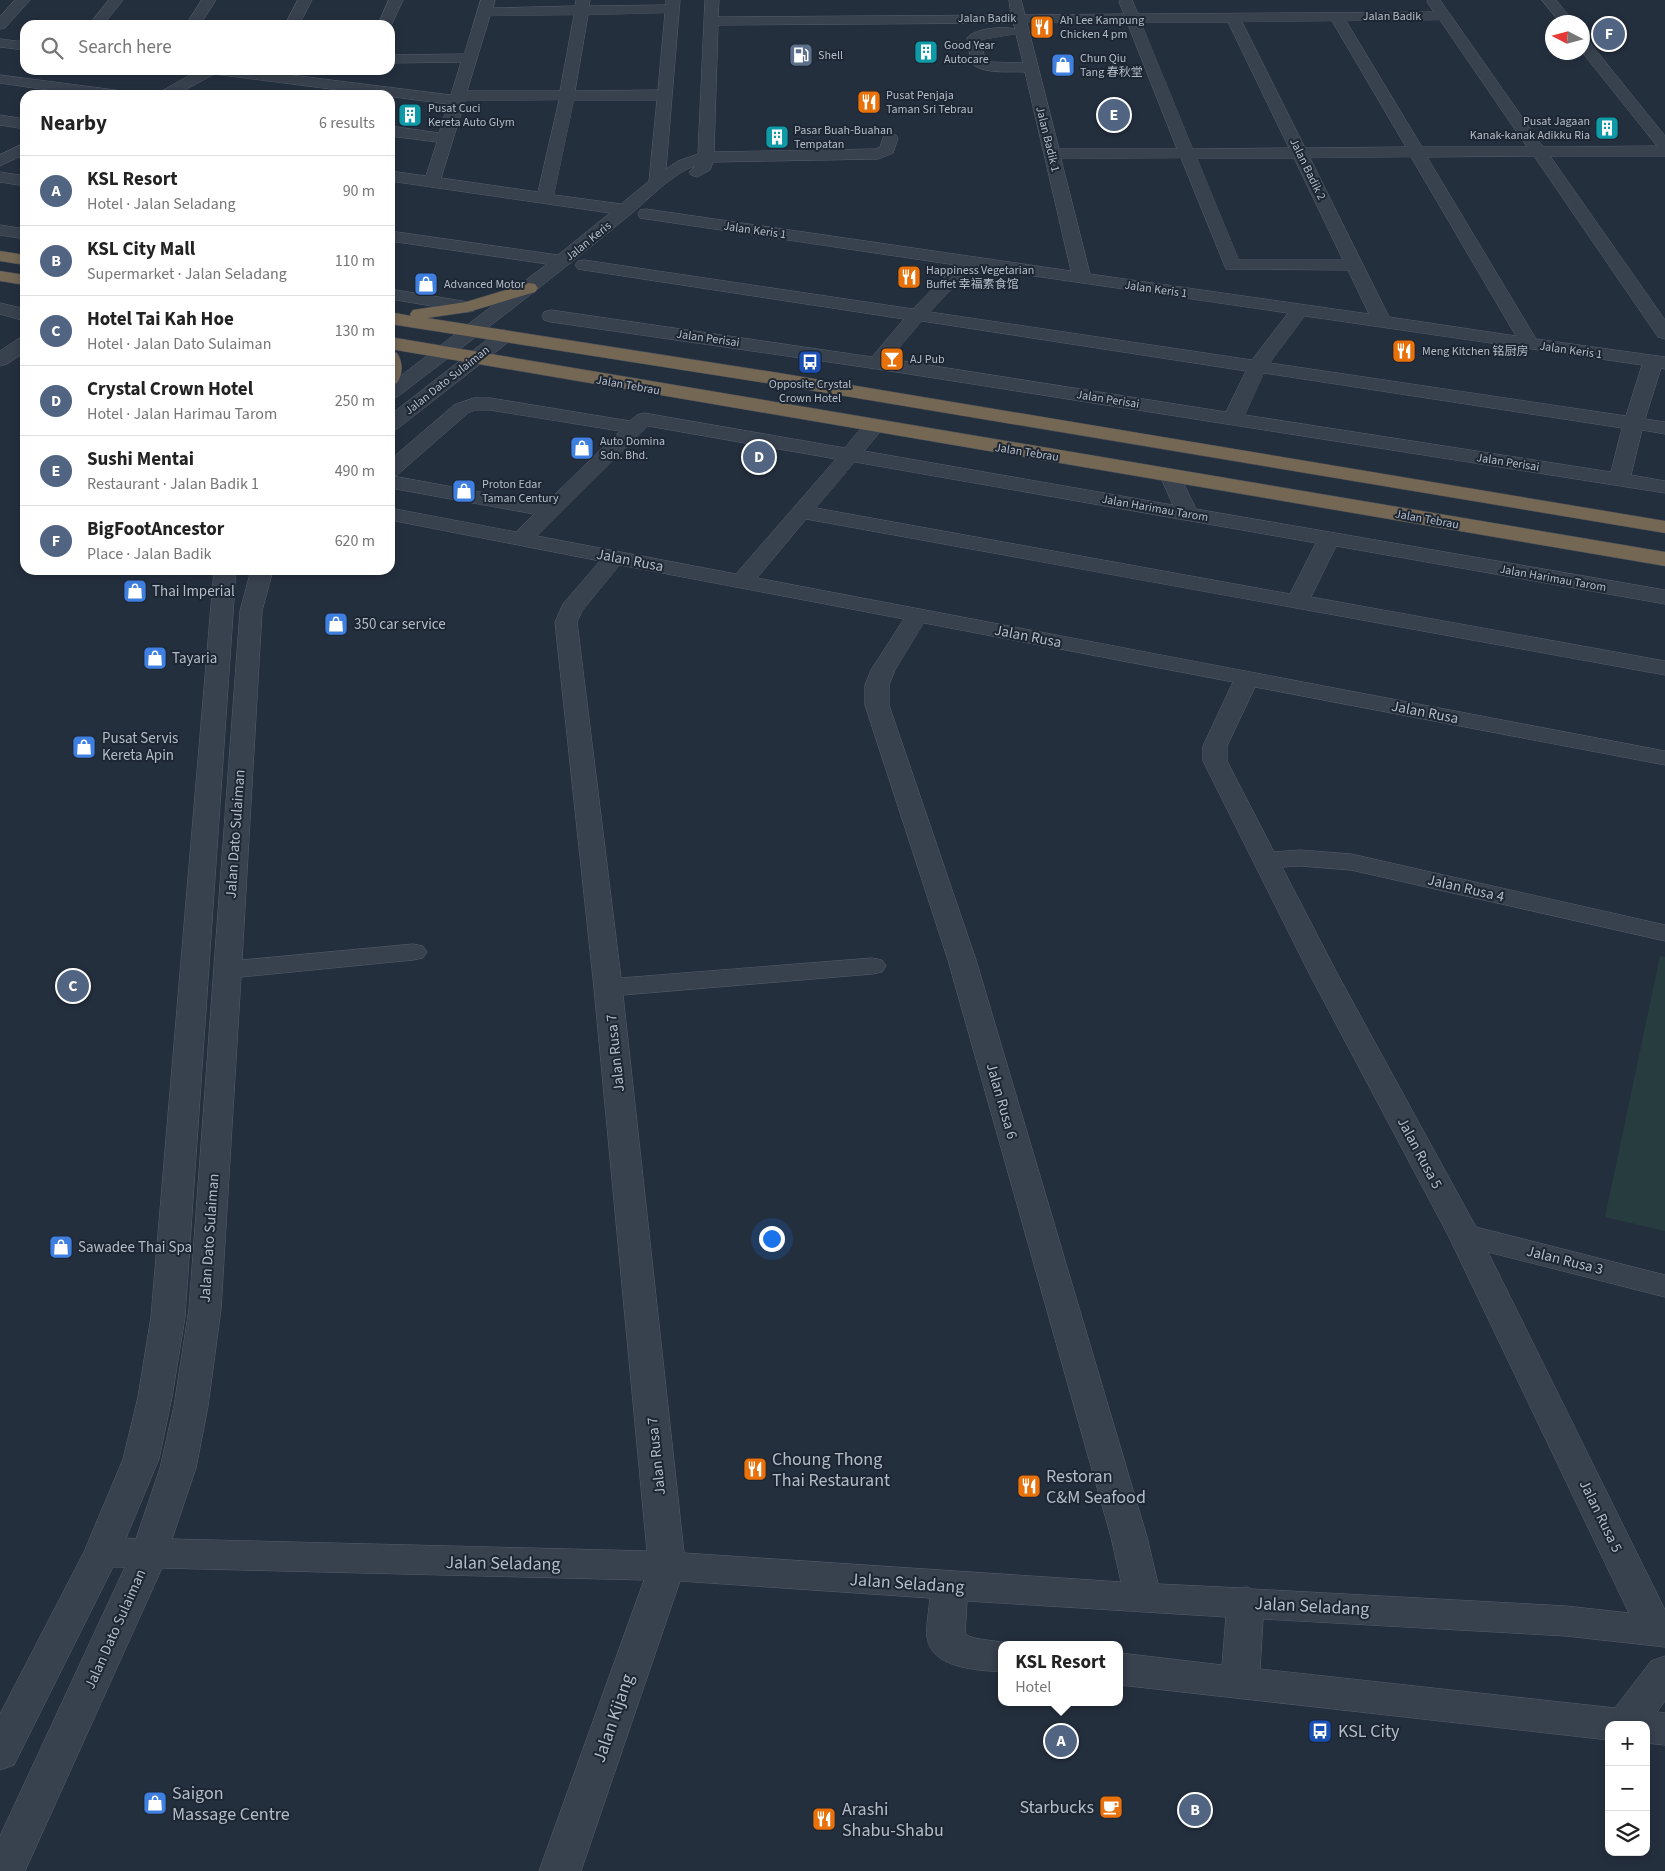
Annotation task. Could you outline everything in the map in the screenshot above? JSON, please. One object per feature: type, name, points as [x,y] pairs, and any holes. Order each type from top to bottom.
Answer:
[{"type":"highway","points":[[0,256],[20,259]]},
{"type":"highway","points":[[0,276],[20,279]]},
{"type":"highway","points":[[395,316],[468,307],[528,288]]},
{"type":"highway","name":"Jalan Tebrau","points":[[395,318],[779,379],[1665,527]]},
{"type":"highway","name":"Jalan Tebrau","points":[[395,344],[874,427],[1665,560]]},
{"type":"street","points":[[0,25],[23,0]]},
{"type":"street","points":[[100,20],[116,0]]},
{"type":"street","points":[[196,20],[209,0]]},
{"type":"street","points":[[295,20],[305,0]]},
{"type":"street","points":[[387,20],[396,0]]},
{"type":"street","points":[[682,184],[704,167],[706,157],[712,0]]},
{"type":"street","name":"Jalan Badik 1","points":[[1014,0],[1082,278]]},
{"type":"street","points":[[1125,0],[1232,265],[1355,265]]},
{"type":"street","name":"Jalan Badik","points":[[1433,0],[1665,333]]},
{"type":"street","points":[[1549,0],[1561,15]]},
{"type":"street","points":[[432,182],[486,6],[673,4],[657,183]]},
{"type":"street","points":[[545,198],[582,5]]},
{"type":"street","name":"Jalan Badik","points":[[711,20],[753,13],[1020,25],[1132,17],[1444,16]]},
{"type":"street","points":[[1336,16],[1530,344]]},
{"type":"street","name":"Jalan Badik 2","points":[[1233,17],[1382,322]]},
{"type":"street","points":[[1020,25],[974,38],[978,62],[988,66],[1031,68]]},
{"type":"street","points":[[0,43],[20,45]]},
{"type":"street","points":[[1590,52],[1665,146]]},
{"type":"street","points":[[395,59],[469,58]]},
{"type":"street","points":[[174,90],[201,75]]},
{"type":"street","points":[[281,75],[457,98],[665,94]]},
{"type":"street","points":[[0,79],[79,90]]},
{"type":"street","points":[[0,120],[20,123]]},
{"type":"street","points":[[395,132],[445,138]]},
{"type":"street","name":"Jalan Keris","points":[[473,331],[563,261],[657,183],[684,164],[706,157],[878,154],[887,150],[890,138]]},
{"type":"street","points":[[0,161],[20,151]]},
{"type":"street","points":[[1052,154],[1665,151]]},
{"type":"street","points":[[0,177],[20,180]]},
{"type":"street","points":[[395,177],[626,210]]},
{"type":"street","name":"Jalan Keris","points":[[631,227],[661,202]]},
{"type":"street","name":"Jalan Keris 1","points":[[646,214],[1659,362]]},
{"type":"street","points":[[0,230],[20,233]]},
{"type":"street","points":[[395,237],[563,261]]},
{"type":"street","name":"Jalan Keris","points":[[551,316],[543,305],[542,298],[546,292],[600,252]]},
{"type":"street","points":[[877,363],[918,314],[969,261]]},
{"type":"street","points":[[584,265],[1665,428]]},
{"type":"street","points":[[395,295],[468,307]]},
{"type":"street","points":[[0,308],[20,314]]},
{"type":"street","points":[[1233,419],[1257,367],[1300,310]]},
{"type":"street","points":[[551,316],[565,346]]},
{"type":"street","name":"Jalan Perisai","points":[[551,316],[877,363],[1665,487]]},
{"type":"street","name":"Jalan Dato Sulaiman","points":[[395,388],[473,331]]},
{"type":"street","name":"Jalan Dato Sulaiman","points":[[395,421],[504,336]]},
{"type":"street","points":[[0,360],[20,347]]},
{"type":"street","points":[[1620,480],[1633,424],[1659,362]]},
{"type":"street","name":"Jalan Harimau Tarom","points":[[395,467],[461,409],[474,404],[490,404],[640,424],[849,456],[1665,597]]},
{"type":"street","points":[[521,539],[640,424]]},
{"type":"street","points":[[742,581],[874,427]]},
{"type":"street","points":[[1170,476],[1188,514]]},
{"type":"street","points":[[395,483],[550,511]]},
{"type":"street","points":[[801,512],[1665,668]]},
{"type":"street","name":"Jalan Rusa","points":[[395,515],[1665,758]]},
{"type":"street","points":[[1297,602],[1329,539]]},
{"type":"street","name":"Jalan Rusa 7","points":[[615,557],[571,609],[566,622],[608,988],[667,1566]]},
{"type":"street","name":"Jalan Dato Sulaiman","points":[[0,1753],[102,1552],[141,1459],[155,1398],[168,1317],[224,575]]},
{"type":"street","name":"Jalan Dato Sulaiman","points":[[4,1871],[148,1555],[178,1468],[200,1349],[205,1309],[251,611],[261,575]]},
{"type":"street","name":"Jalan Rusa 6","points":[[918,615],[883,670],[877,685],[877,705],[962,960],[1129,1537],[1143,1598]]},
{"type":"street","name":"Jalan Rusa 5","points":[[1247,678],[1215,746],[1215,761],[1329,984],[1464,1235],[1661,1631]]},
{"type":"street","name":"Jalan Rusa 4","points":[[1266,860],[1300,858],[1351,862],[1665,933]]},
{"type":"street","points":[[226,970],[413,952]]},
{"type":"street","points":[[608,988],[872,966]]},
{"type":"street","name":"Jalan Rusa 3","points":[[1464,1235],[1665,1286]]},
{"type":"street","name":"Jalan Seladang","points":[[102,1552],[148,1555],[667,1566],[1143,1598],[1246,1602],[1566,1621],[1661,1631]]},
{"type":"street","name":"Jalan Kijang","points":[[560,1871],[667,1566]]},
{"type":"street","points":[[949,1586],[946,1638],[949,1645],[964,1652],[998,1656]]},
{"type":"street","points":[[1240,1682],[1246,1602]]},
{"type":"street","points":[[1123,1669],[1605,1723]]},
{"type":"street","points":[[1628,1721],[1665,1672]]},
{"type":"street","points":[[1650,1727],[1665,1729]]},
{"type":"green space","points":[[1660,956],[1665,957],[1665,1231],[1605,1217]]},
{"type":"place","name":"Ah Lee Kampung Chicken 4 pm","points":[[1042,27]]},
{"type":"place","name":"BigFootAncestor","points":[[1609,34]]},
{"type":"place","name":"Good Year Autocare","points":[[926,52]]},
{"type":"place","name":"Shell","points":[[801,55]]},
{"type":"place","name":"Chun Qiu Tang 春秋堂","points":[[1063,65]]},
{"type":"place","name":"Pusat Penjaja Taman Sri Tebrau","points":[[869,102]]},
{"type":"place","name":"Pusat Cuci Kereta Auto Glym","points":[[410,115]]},
{"type":"place","name":"Sushi Mentai","points":[[1114,115]]},
{"type":"place","name":"Pusat Jagaan Kanak-kanak Adikku Ria","points":[[1607,128]]},
{"type":"place","name":"Pasar Buah-Buahan Tempatan","points":[[777,137]]},
{"type":"place","name":"Happiness Vegetarian Buffet 幸福素食馆","points":[[909,277]]},
{"type":"place","name":"Advanced Motor","points":[[426,284]]},
{"type":"place","name":"Meng Kitchen 铭厨房","points":[[1404,351]]},
{"type":"place","name":"AJ Pub","points":[[892,359]]},
{"type":"place","name":"Opposite Crystal Crown Hotel","points":[[810,362]]},
{"type":"place","name":"Auto Domina Sdn. Bhd.","points":[[582,448]]},
{"type":"place","name":"Crystal Crown Hotel","points":[[759,457]]},
{"type":"place","name":"Proton Edar Taman Century","points":[[464,491]]},
{"type":"place","name":"Thai Imperial","points":[[135,591]]},
{"type":"place","name":"350 car service","points":[[336,624]]},
{"type":"place","name":"Tayaria","points":[[155,658]]},
{"type":"place","name":"Pusat Servis Kereta Apin","points":[[84,747]]},
{"type":"place","name":"Hotel Tai Kah Hoe","points":[[73,986]]},
{"type":"place","name":"Sawadee Thai Spa","points":[[61,1247]]},
{"type":"place","name":"Choung Thong Thai Restaurant","points":[[755,1469]]},
{"type":"place","name":"Restoran C&M Seafood","points":[[1029,1486]]},
{"type":"place","name":"KSL City","points":[[1320,1731]]},
{"type":"place","name":"KSL Resort","points":[[1061,1741]]},
{"type":"place","name":"Saigon Massage Centre","points":[[155,1803]]},
{"type":"place","name":"Starbucks","points":[[1111,1807]]},
{"type":"place","name":"KSL City Mall","points":[[1195,1810]]},
{"type":"place","name":"Arashi Shabu-Shabu","points":[[824,1819]]}]
